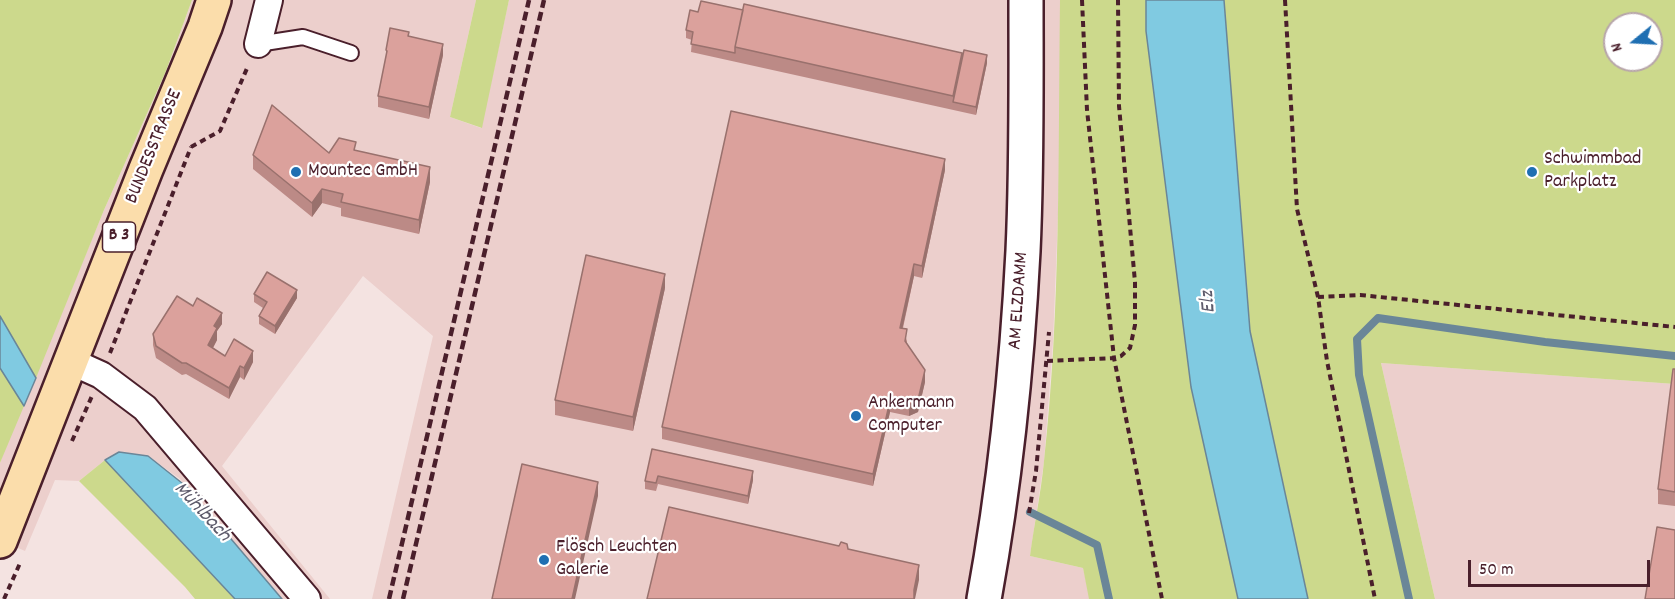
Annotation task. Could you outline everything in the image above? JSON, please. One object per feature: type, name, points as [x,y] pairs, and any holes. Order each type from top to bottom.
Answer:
[{"type":"main road","name":"BUNDESSTRASSE","points":[[70,361],[214,0]]},
{"type":"main road","name":"B 3","points":[[0,541],[70,361]]},
{"type":"street","points":[[258,44],[269,0]]},
{"type":"street","name":"AM ELZDAMM","points":[[984,599],[1001,495],[1018,333],[1023,248],[1026,0]]},
{"type":"street","points":[[70,361],[101,375],[145,408],[307,599]]},
{"type":"lane","points":[[258,44],[303,37],[351,53]]},
{"type":"path","points":[[1082,0],[1087,110],[1114,358],[1162,599]]},
{"type":"path","points":[[1047,360],[1121,356],[1130,348],[1135,325],[1135,282],[1119,106],[1118,0]]},
{"type":"path","points":[[1285,0],[1297,209],[1317,297],[1327,361],[1375,599]]},
{"type":"path","points":[[101,375],[191,147],[220,131],[258,44]]},
{"type":"path","points":[[1317,297],[1360,295],[1675,327]]},
{"type":"shaded area","points":[[192,0],[476,0],[450,117],[481,128],[509,0],[1060,0],[1060,164],[1053,342],[1044,462],[1030,556],[1083,568],[1090,599],[372,599],[433,336],[363,276],[222,466],[330,599],[282,599],[180,479],[148,456],[119,452],[79,481],[55,480],[25,551],[0,540],[0,463],[4,451],[104,210],[166,71]]},
{"type":"shaded area","points":[[1381,363],[1675,384],[1675,599],[1435,599]]},
{"type":"green space","points":[[0,0],[192,0],[166,71],[104,210],[36,378],[0,316]]},
{"type":"green space","points":[[476,0],[509,0],[482,128],[450,117]]},
{"type":"green space","points":[[1060,0],[1146,0],[1146,31],[1191,387],[1238,599],[1089,599],[1083,568],[1030,556],[1043,473],[1053,346],[1058,231]]},
{"type":"green space","points":[[1224,0],[1675,0],[1675,384],[1381,363],[1435,599],[1308,599],[1250,331]]},
{"type":"green space","points":[[0,368],[24,406],[0,463]]},
{"type":"green space","points":[[105,460],[235,599],[195,599],[79,481]]},
{"type":"water","name":"Elz","points":[[1146,0],[1224,0],[1250,331],[1308,599],[1238,599],[1191,387],[1146,31]]},
{"type":"water","points":[[0,316],[36,378],[24,406],[0,368]]},
{"type":"water","name":"Mühlbach","points":[[119,452],[148,456],[187,487],[282,599],[235,599],[105,460]]},
{"type":"building","points":[[701,1],[743,10],[735,53],[691,44],[693,32],[686,30],[690,10],[698,12]]},
{"type":"building","points":[[744,4],[962,53],[953,96],[735,47]]},
{"type":"building","points":[[390,28],[409,32],[408,36],[443,44],[429,107],[378,96]]},
{"type":"building","points":[[964,50],[987,55],[976,107],[953,102]]},
{"type":"building","points":[[272,105],[329,153],[339,138],[356,142],[354,150],[430,167],[419,220],[341,202],[343,194],[322,189],[312,203],[253,155]]},
{"type":"building","points":[[731,111],[945,159],[922,266],[914,264],[900,328],[907,329],[905,341],[925,370],[918,400],[909,405],[890,401],[873,474],[662,427]]},
{"type":"building","points":[[586,255],[665,274],[633,417],[555,400]]},
{"type":"building","points":[[267,272],[297,290],[275,326],[259,316],[267,302],[254,294]]},
{"type":"building","points":[[177,296],[193,306],[197,298],[222,313],[214,326],[217,328],[208,345],[225,356],[234,339],[253,351],[244,368],[240,366],[229,388],[156,346],[153,334]]},
{"type":"building","points":[[1673,369],[1675,369],[1675,492],[1658,489]]},
{"type":"building","points":[[652,449],[753,471],[748,496],[658,476],[656,483],[645,481]]},
{"type":"building","points":[[522,464],[598,482],[572,599],[492,599]]},
{"type":"building","points":[[669,507],[839,546],[841,542],[847,544],[848,549],[919,565],[914,599],[647,599]]},
{"type":"building","points":[[1657,527],[1675,530],[1675,599],[1645,599]]},
{"type":"waterway","points":[[1409,599],[1359,375],[1357,339],[1378,318],[1545,342],[1675,356]]},
{"type":"waterway","points":[[1030,512],[1097,545],[1109,599]]},
{"type":"railway","points":[[389,599],[529,0]]},
{"type":"railway","points":[[403,599],[544,0]]},
{"type":"place","name":"Mountec GmbH","points":[[296,172]]},
{"type":"place","name":"Schwimmbad Parkplatz","points":[[1532,172]]},
{"type":"place","name":"Ankermann Computer","points":[[856,416]]},
{"type":"place","name":"Flösch Leuchten Galerie","points":[[544,560]]}]
